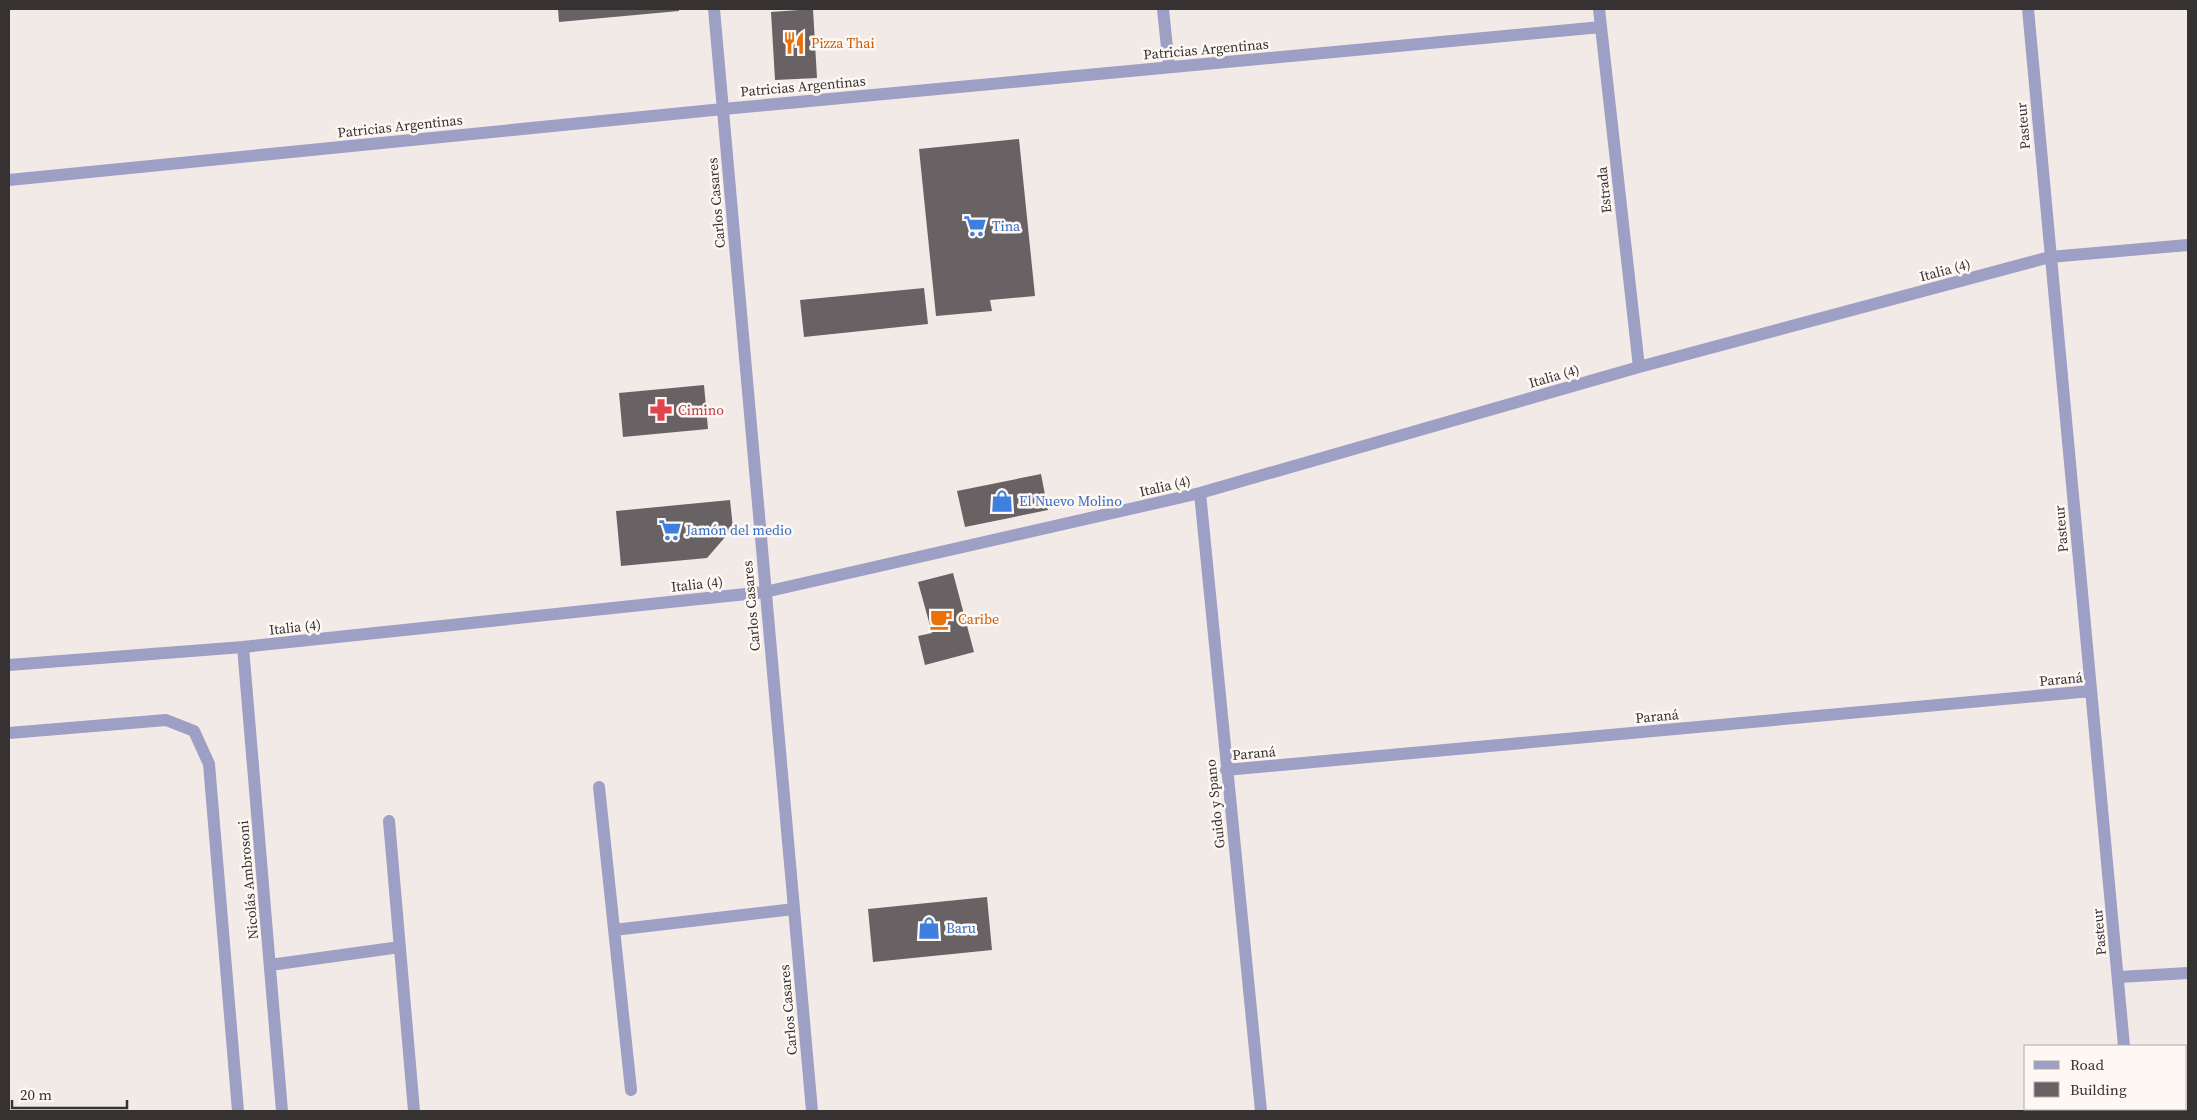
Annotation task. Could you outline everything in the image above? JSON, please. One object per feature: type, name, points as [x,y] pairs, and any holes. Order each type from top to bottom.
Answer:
[{"type":"street","name":"Carlos Casares","points":[[714,9],[812,1111]]},
{"type":"street","points":[[1163,9],[1169,67]]},
{"type":"street","name":"Estrada","points":[[1599,9],[1638,367]]},
{"type":"street","name":"Pasteur","points":[[2028,9],[2124,1045]]},
{"type":"street","name":"Patricias Argentinas","points":[[9,180],[723,109],[1601,27]]},
{"type":"street","name":"Italia (4)","points":[[9,665],[243,647],[765,592],[1200,493],[1638,367],[2050,257],[2188,245]]},
{"type":"street","name":"Guido y Spano","points":[[1200,493],[1261,1111]]},
{"type":"street","name":"Nicolás Ambrosoni","points":[[243,647],[282,1111]]},
{"type":"street","name":"Paraná","points":[[1226,770],[2091,691]]},
{"type":"street","points":[[9,733],[166,720],[194,731],[209,764],[238,1111]]},
{"type":"street","points":[[599,787],[631,1090]]},
{"type":"street","points":[[389,821],[414,1111]]},
{"type":"street","points":[[614,930],[794,909]]},
{"type":"street","points":[[270,965],[400,947]]},
{"type":"street","points":[[2118,977],[2188,973]]},
{"type":"building","points":[[558,9],[679,9],[679,11],[559,22]]},
{"type":"building","points":[[813,9],[817,78],[775,80],[771,12]]},
{"type":"building","points":[[1019,139],[1035,296],[990,300],[992,311],[936,316],[919,149]]},
{"type":"building","points":[[924,288],[928,324],[804,337],[800,300]]},
{"type":"building","points":[[704,385],[708,429],[623,437],[619,393]]},
{"type":"building","points":[[1041,474],[1048,510],[965,527],[957,491]]},
{"type":"building","points":[[730,500],[733,528],[707,558],[621,566],[616,511]]},
{"type":"building","points":[[953,573],[974,652],[925,665],[918,636],[932,633],[918,582]]},
{"type":"building","points":[[987,897],[992,950],[873,962],[868,909]]},
{"type":"place","name":"Pizza Thai","points":[[794,43]]},
{"type":"place","name":"Tina","points":[[975,226]]},
{"type":"place","name":"Cimino","points":[[661,410]]},
{"type":"place","name":"El Nuevo Molino","points":[[1002,501]]},
{"type":"place","name":"Jamón del medio","points":[[670,530]]},
{"type":"place","name":"Caribe","points":[[941,619]]},
{"type":"place","name":"Baru","points":[[929,928]]}]
